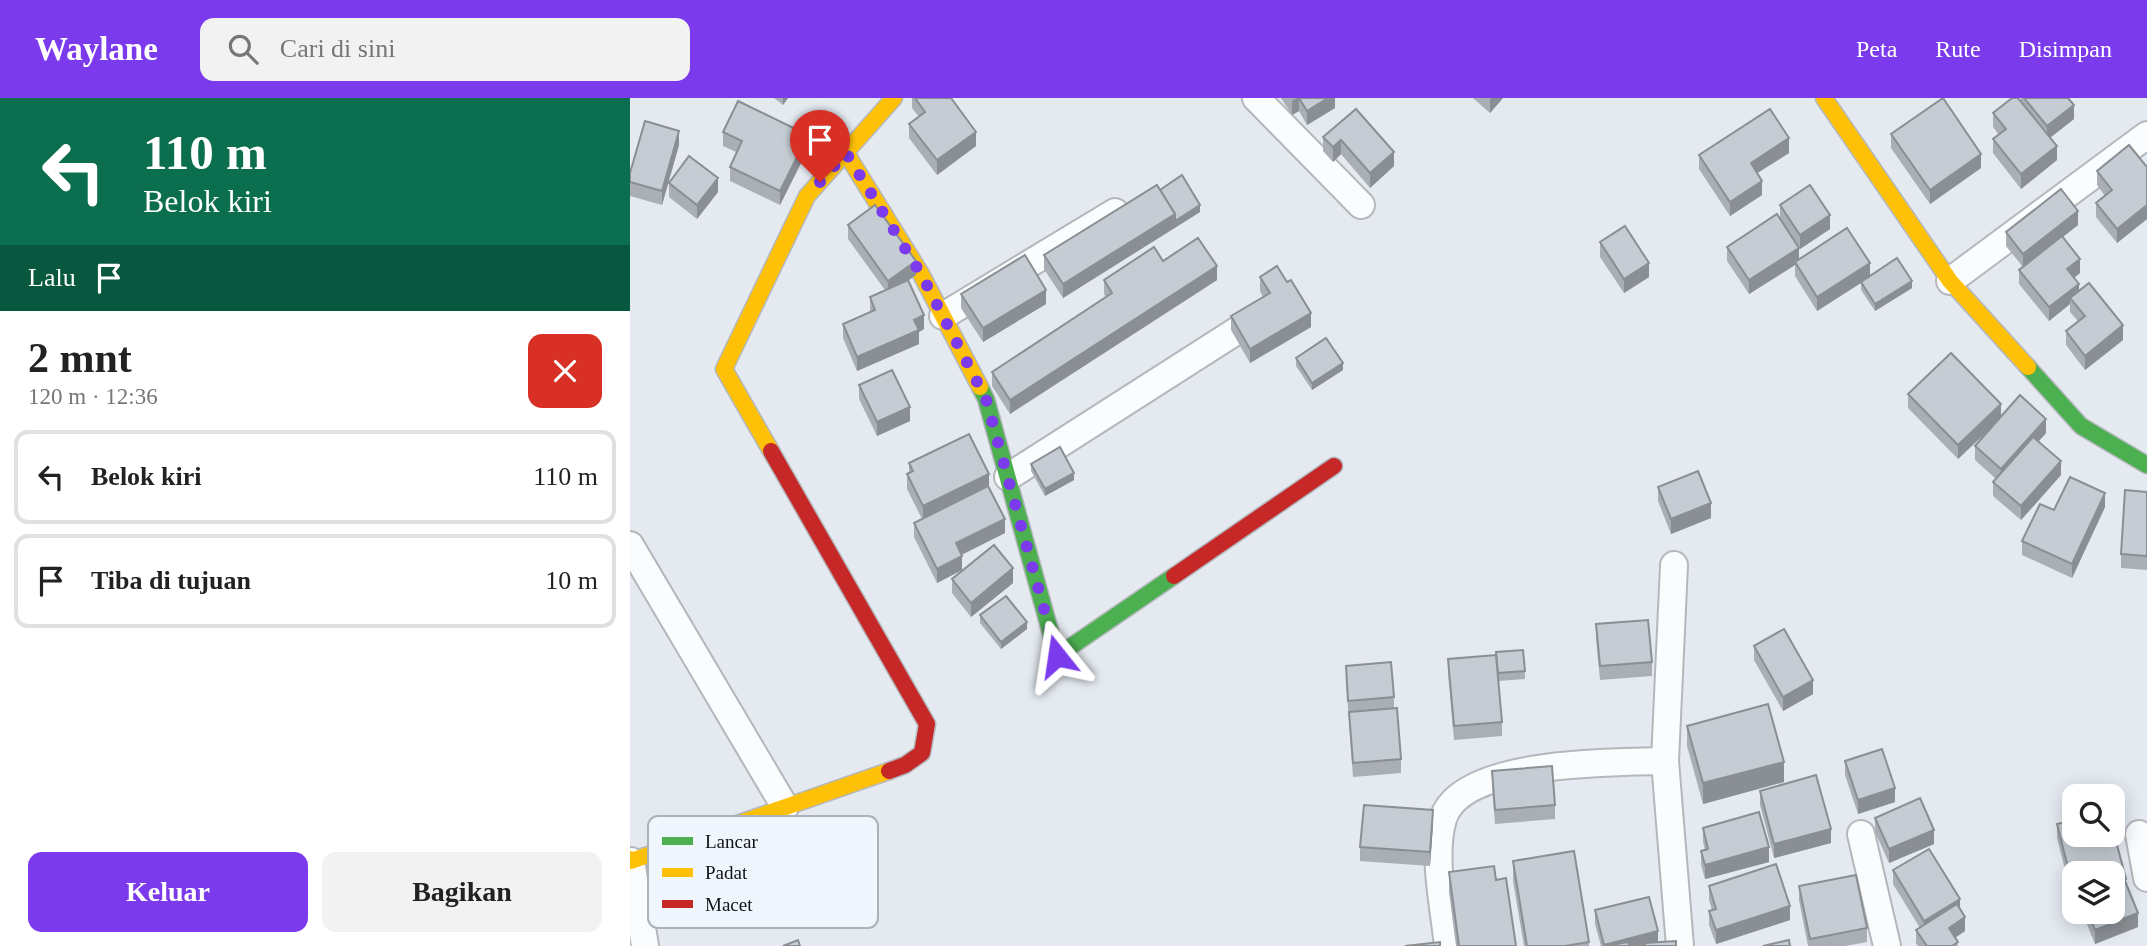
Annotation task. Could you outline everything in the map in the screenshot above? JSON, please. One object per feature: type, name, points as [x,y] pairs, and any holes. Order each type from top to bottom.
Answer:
[{"type":"street","points":[[759,816],[905,765],[922,753],[927,724],[724,369],[807,196],[894,98]]},
{"type":"street","points":[[1256,98],[1361,205]]},
{"type":"street","points":[[1824,98],[1950,281],[2081,426],[2147,465]]},
{"type":"street","points":[[1950,281],[2147,135]]},
{"type":"street","points":[[846,153],[921,274],[986,399],[1057,656],[1334,466]]},
{"type":"street","points":[[943,316],[1132,201]]},
{"type":"street","points":[[1008,477],[1276,305]]},
{"type":"street","points":[[630,545],[785,807]]},
{"type":"street","points":[[1674,565],[1665,761],[1680,946]]},
{"type":"street","points":[[1448,946],[1438,842],[1444,815],[1455,799],[1469,789],[1531,768],[1580,763],[1665,761]]},
{"type":"street","points":[[1861,834],[1887,946]]},
{"type":"street","points":[[2139,834],[2147,878]]},
{"type":"street","points":[[645,946],[630,860],[648,854]]},
{"type":"building","points":[[915,98],[951,98],[976,132],[937,160],[909,124],[925,112]]},
{"type":"building","points":[[1299,98],[1328,98],[1307,111]]},
{"type":"building","points":[[1943,98],[1981,154],[1930,190],[1891,134]]},
{"type":"building","points":[[2012,98],[2018,98],[2057,146],[2021,174],[1993,139],[2006,129],[1993,113]]},
{"type":"building","points":[[2024,98],[2068,98],[2074,105],[2047,126]]},
{"type":"building","points":[[738,101],[808,135],[780,191],[730,167],[742,141],[723,132]]},
{"type":"building","points":[[1356,109],[1394,152],[1370,173],[1341,140],[1333,147],[1323,137]]},
{"type":"building","points":[[1770,109],[1789,138],[1751,163],[1762,181],[1730,202],[1699,155]]},
{"type":"building","points":[[645,121],[679,131],[662,191],[630,182],[630,173]]},
{"type":"building","points":[[2129,145],[2147,167],[2147,205],[2117,229],[2096,203],[2112,190],[2097,171]]},
{"type":"building","points":[[689,156],[718,178],[697,205],[669,183]]},
{"type":"building","points":[[1182,175],[1200,205],[1175,221],[1175,214],[1160,190]]},
{"type":"building","points":[[1157,185],[1175,214],[1063,284],[1044,255]]},
{"type":"building","points":[[1810,185],[1830,215],[1800,235],[1780,205]]},
{"type":"building","points":[[2061,189],[2078,211],[2023,254],[2006,232]]},
{"type":"building","points":[[875,205],[916,261],[888,281],[848,225]]},
{"type":"building","points":[[1777,214],[1799,248],[1749,280],[1727,247]]},
{"type":"building","points":[[1625,226],[1649,263],[1624,279],[1600,242]]},
{"type":"building","points":[[1847,228],[1870,263],[1817,297],[1795,262]]},
{"type":"building","points":[[2062,236],[2080,259],[2067,269],[2079,284],[2049,307],[2019,270]]},
{"type":"building","points":[[1198,238],[1217,266],[1010,400],[992,372],[1112,293],[1104,280],[1154,247],[1163,261]]},
{"type":"building","points":[[1025,255],[1046,290],[983,328],[961,294]]},
{"type":"building","points":[[1897,258],[1912,281],[1875,304],[1861,282]]},
{"type":"building","points":[[1277,266],[1287,282],[1291,280],[1311,313],[1250,349],[1231,316],[1270,293],[1260,277]]},
{"type":"building","points":[[908,280],[924,315],[914,320],[919,330],[857,357],[843,324],[875,310],[870,297]]},
{"type":"building","points":[[2089,283],[2123,325],[2085,356],[2066,331],[2085,316],[2070,298]]},
{"type":"building","points":[[1326,338],[1343,363],[1312,383],[1296,358]]},
{"type":"building","points":[[1951,353],[2001,404],[1958,445],[1908,394]]},
{"type":"building","points":[[892,370],[910,407],[877,422],[859,385]]},
{"type":"building","points":[[2020,395],[2046,419],[2001,469],[1975,446]]},
{"type":"building","points":[[969,434],[989,474],[923,506],[907,474],[913,471],[909,463]]},
{"type":"building","points":[[2033,437],[2061,461],[2021,506],[1993,482]]},
{"type":"building","points":[[1060,447],[1074,473],[1045,489],[1031,464]]},
{"type":"building","points":[[1698,471],[1711,503],[1671,519],[1658,487]]},
{"type":"building","points":[[2070,477],[2105,493],[2072,564],[2022,541],[2040,504],[2054,510]]},
{"type":"building","points":[[988,486],[1005,519],[956,543],[962,556],[937,569],[914,523]]},
{"type":"building","points":[[2125,490],[2147,492],[2147,556],[2121,554]]},
{"type":"building","points":[[994,545],[1013,568],[971,603],[952,579]]},
{"type":"building","points":[[1006,596],[1027,622],[1001,642],[980,615]]},
{"type":"building","points":[[1648,620],[1652,662],[1600,666],[1596,624]]},
{"type":"building","points":[[1784,629],[1813,680],[1783,697],[1754,646]]},
{"type":"building","points":[[1523,650],[1525,671],[1498,673],[1496,652]]},
{"type":"building","points":[[1496,655],[1502,722],[1454,726],[1448,659]]},
{"type":"building","points":[[1391,662],[1394,697],[1348,701],[1346,666]]},
{"type":"building","points":[[1768,704],[1784,762],[1703,783],[1687,726]]},
{"type":"building","points":[[1397,708],[1401,759],[1353,763],[1349,712]]},
{"type":"building","points":[[1882,749],[1895,788],[1858,800],[1845,761]]},
{"type":"building","points":[[1552,766],[1555,805],[1495,810],[1492,771]]},
{"type":"building","points":[[1816,775],[1831,829],[1774,844],[1760,791]]},
{"type":"building","points":[[1920,798],[1934,830],[1889,849],[1875,818]]},
{"type":"building","points":[[1364,805],[1433,810],[1430,852],[1360,847]]},
{"type":"building","points":[[1759,812],[1769,847],[1705,865],[1701,851],[1708,849],[1703,828]]},
{"type":"building","points":[[2062,823],[2062,844],[2057,824]]},
{"type":"building","points":[[2063,847],[2118,847],[2121,861],[2066,861]]},
{"type":"building","points":[[1929,849],[1960,899],[1924,921],[1893,870]]},
{"type":"building","points":[[1574,851],[1589,942],[1565,946],[1527,946],[1513,861]]},
{"type":"building","points":[[1776,864],[1790,906],[1716,930],[1709,911],[1716,909],[1709,886]]},
{"type":"building","points":[[1494,866],[1496,880],[1506,878],[1516,946],[1459,946],[1449,872]]},
{"type":"building","points":[[1856,875],[1867,928],[1810,939],[1799,886]]},
{"type":"building","points":[[2125,881],[2138,913],[2125,918]]},
{"type":"building","points":[[1649,897],[1658,931],[1604,945],[1595,910]]},
{"type":"building","points":[[1957,904],[1965,917],[1949,928],[1958,942],[1952,946],[1927,946],[1916,930]]},
{"type":"building","points":[[2093,924],[2110,924],[2095,930]]},
{"type":"building","points":[[798,940],[800,946],[783,946]]},
{"type":"building","points":[[1789,940],[1790,946],[1763,946]]},
{"type":"building","points":[[1676,941],[1676,946],[1645,946],[1645,943]]},
{"type":"building","points":[[1440,942],[1440,946],[1405,946]]},
{"type":"building","points":[[1628,942],[1629,946],[1606,946]]},
{"type":"traffic: fast","points":[[2028,367],[2081,426],[2147,465]]},
{"type":"traffic: fast","points":[[980,387],[986,399],[1057,656],[1174,576]]},
{"type":"traffic: slow","points":[[771,451],[724,369],[807,196],[894,98]]},
{"type":"traffic: slow","points":[[1824,98],[1950,281],[2028,367]]},
{"type":"traffic: slow","points":[[846,153],[921,274],[980,387]]},
{"type":"traffic: slow","points":[[760,816],[889,771]]},
{"type":"traffic: slow","points":[[630,859],[631,861],[648,855]]},
{"type":"traffic: jam","points":[[771,451],[927,724],[922,753],[905,765],[889,771]]},
{"type":"traffic: jam","points":[[1174,576],[1334,466]]},
{"type":"route","points":[[820,182],[846,153],[921,274],[986,399],[1057,656]]}]
